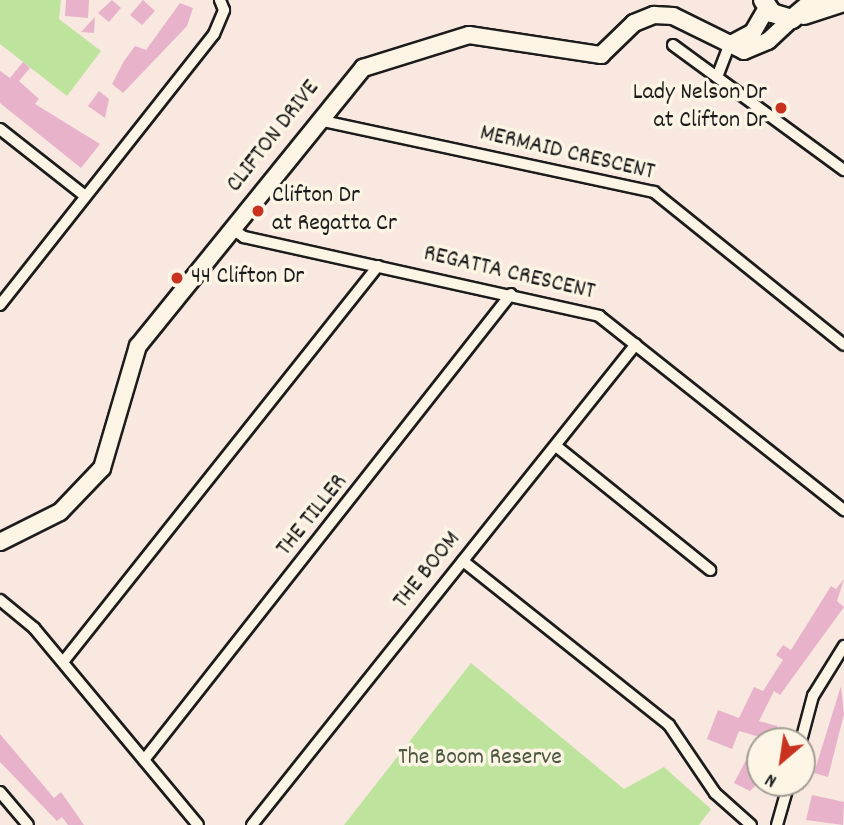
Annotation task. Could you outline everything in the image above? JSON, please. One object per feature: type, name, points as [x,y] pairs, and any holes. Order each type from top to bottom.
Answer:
[{"type":"main road","points":[[798,17],[815,0]]},
{"type":"main road","points":[[763,2],[798,17],[844,2]]},
{"type":"street","points":[[0,305],[4,290],[85,196],[214,34],[224,10],[220,0]]},
{"type":"street","points":[[717,77],[729,46],[753,32],[763,2]]},
{"type":"street","name":"CLIFTON DRIVE","points":[[0,542],[60,512],[102,468],[138,346],[315,119],[370,63],[469,35],[593,56],[606,52],[634,23],[665,15],[729,46]]},
{"type":"street","points":[[729,46],[752,50],[798,17]]},
{"type":"street","points":[[673,45],[844,170]]},
{"type":"street","name":"MERMAID CRESCENT","points":[[315,119],[654,192],[844,345]]},
{"type":"street","points":[[0,130],[85,196]]},
{"type":"street","name":"REGATTA CRESCENT","points":[[231,228],[244,237],[587,311],[636,344],[844,510]]},
{"type":"street","points":[[63,662],[378,266]]},
{"type":"street","name":"THE TILLER","points":[[144,760],[511,294]]},
{"type":"street","name":"THE BOOM","points":[[252,825],[636,344]]},
{"type":"street","points":[[556,446],[710,570]]},
{"type":"street","points":[[463,561],[669,725],[715,793],[751,825]]},
{"type":"street","points":[[0,600],[63,662],[198,825]]},
{"type":"street","points":[[805,727],[813,696],[844,646]]},
{"type":"street","points":[[0,792],[28,825]]},
{"type":"street","points":[[777,825],[785,797]]},
{"type":"green space","points":[[0,0],[61,0],[59,19],[101,51],[67,96],[0,44]]},
{"type":"green space","name":"The Boom Reserve","points":[[471,663],[624,789],[664,767],[711,809],[699,825],[344,825]]},
{"type":"building","points":[[66,0],[89,0],[88,18],[65,16]]},
{"type":"building","points":[[112,0],[121,8],[109,22],[98,13]]},
{"type":"building","points":[[143,0],[155,11],[142,25],[130,15]]},
{"type":"building","points":[[180,3],[193,8],[187,26],[123,93],[112,84],[124,61],[135,46],[146,50]]},
{"type":"building","points":[[95,17],[94,33],[81,32]]},
{"type":"building","points":[[23,62],[30,68],[19,81],[39,99],[35,104],[100,144],[81,168],[0,103],[0,71],[10,78]]},
{"type":"building","points":[[99,91],[109,99],[105,118],[88,106]]},
{"type":"building","points":[[844,579],[837,601],[844,607],[780,695],[774,691],[759,721],[777,727],[746,727],[746,733],[739,731],[732,749],[707,739],[718,710],[739,718],[754,687],[763,691],[783,660],[776,655],[783,645],[791,650],[831,586],[836,589]]},
{"type":"building","points":[[841,686],[844,714],[828,777],[816,774]]},
{"type":"building","points":[[0,734],[54,798],[61,792],[84,825],[68,825],[62,817],[57,821],[0,762]]},
{"type":"building","points":[[746,760],[746,789],[734,783]]},
{"type":"building","points":[[812,797],[844,802],[843,825],[806,820]]},
{"type":"place","name":"Lady Nelson Dr at Clifton Dr","points":[[781,108]]},
{"type":"place","name":"Clifton Dr at Regatta Cr","points":[[258,211]]},
{"type":"place","name":"44 Clifton Dr","points":[[177,278]]}]
